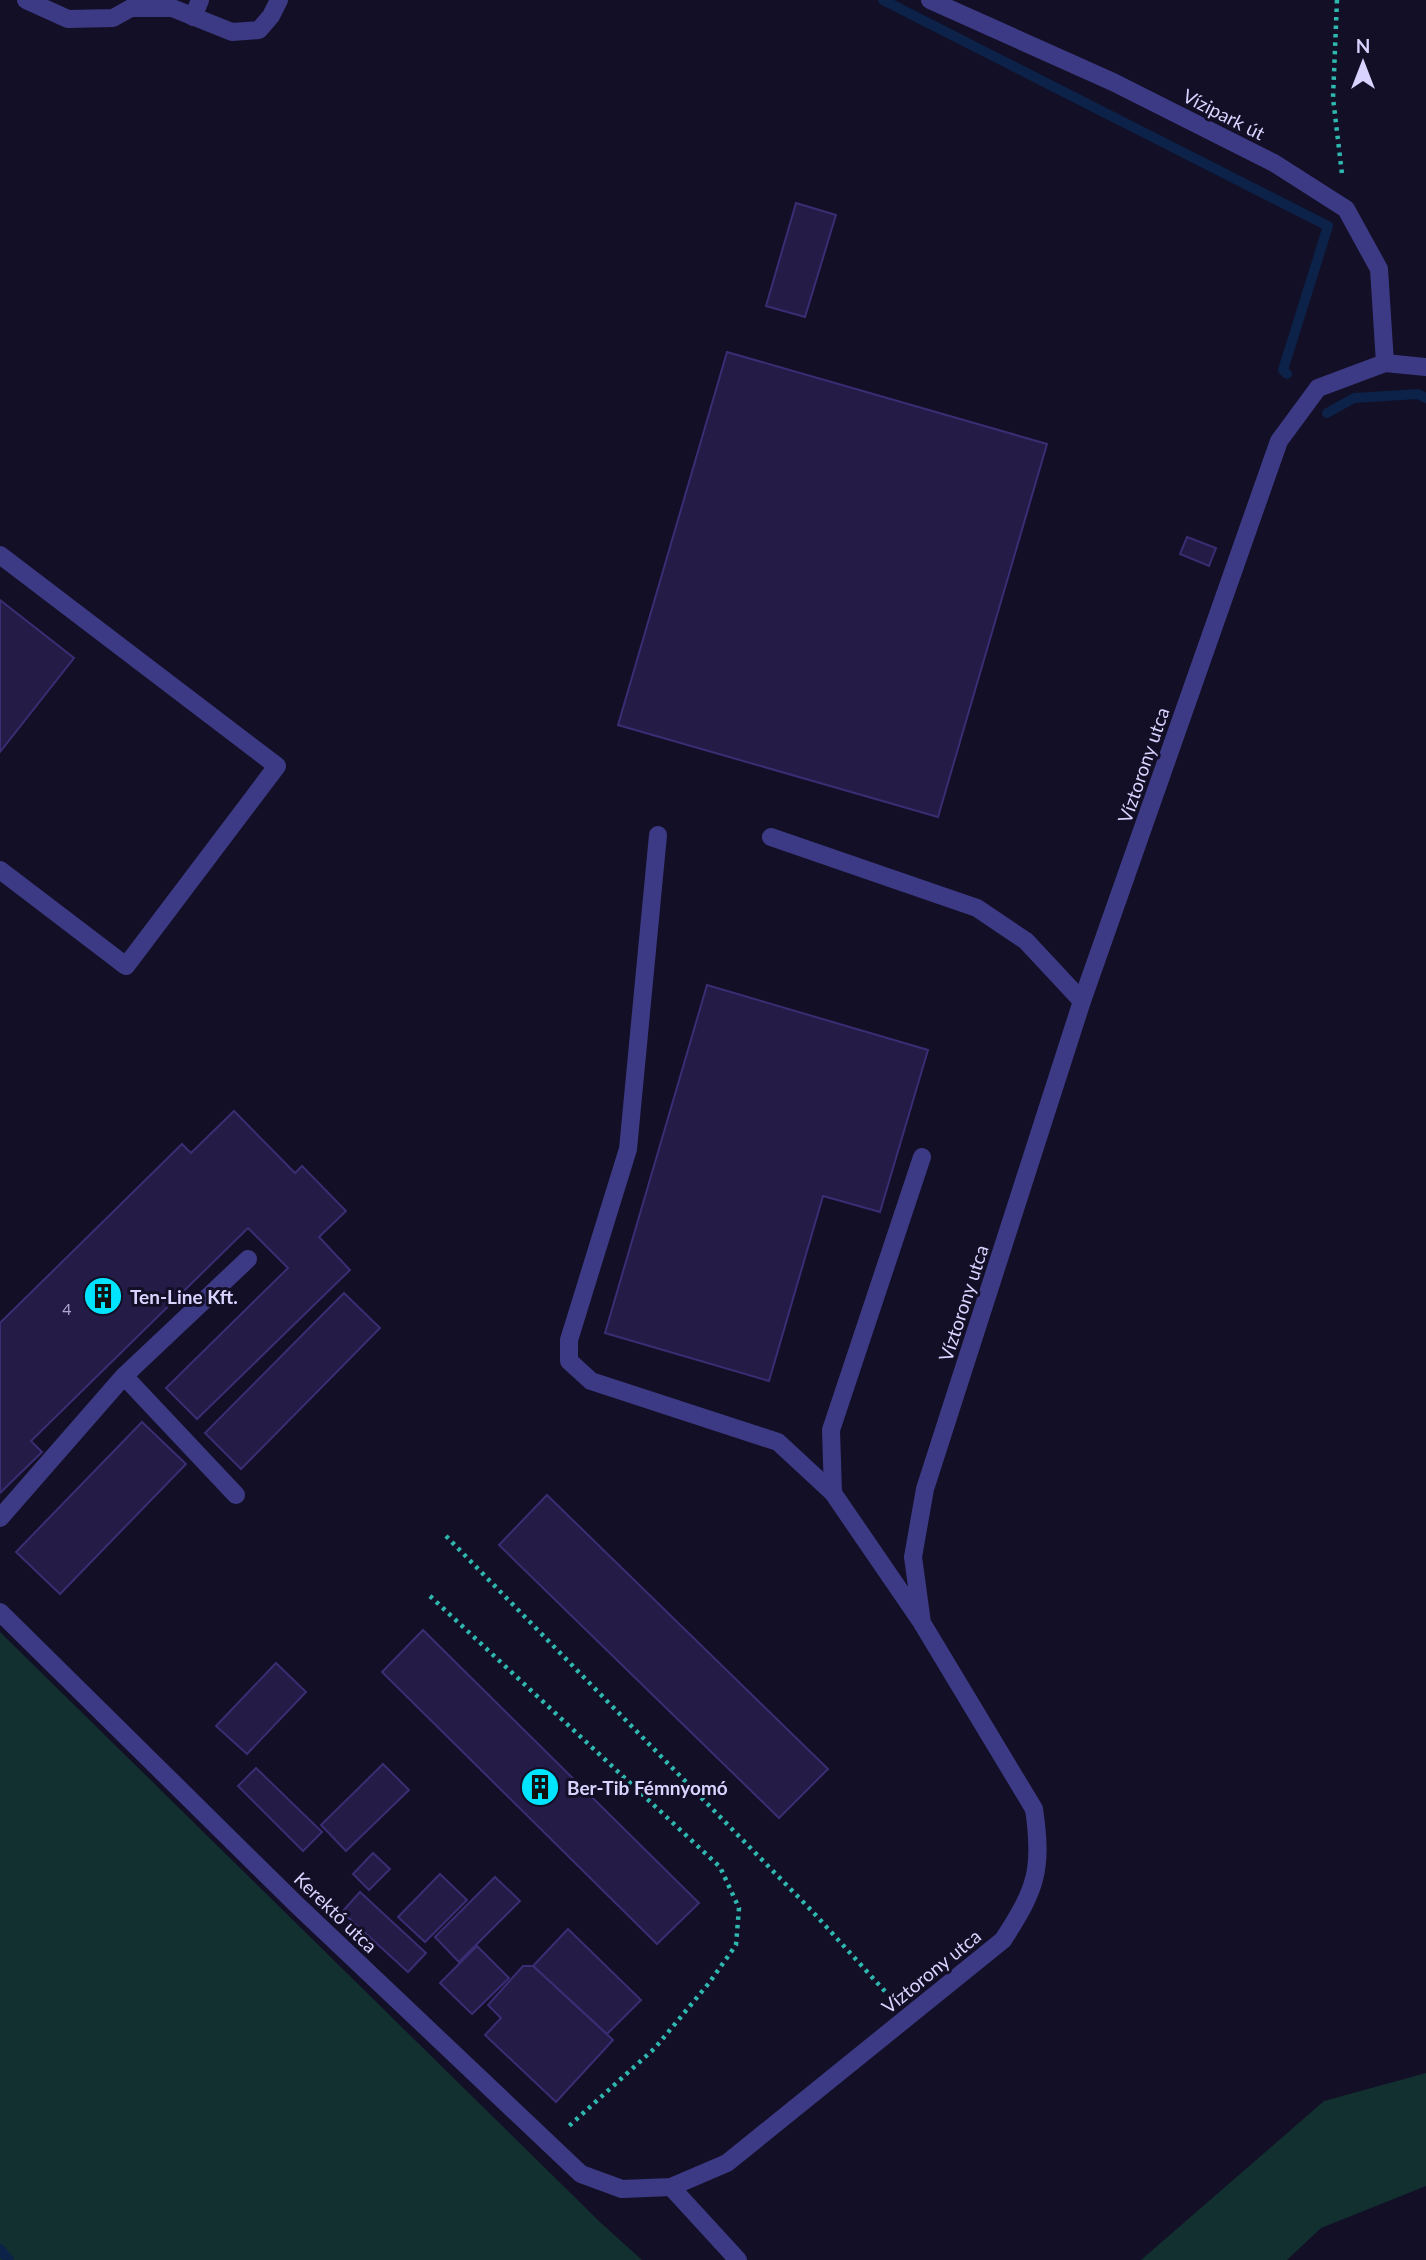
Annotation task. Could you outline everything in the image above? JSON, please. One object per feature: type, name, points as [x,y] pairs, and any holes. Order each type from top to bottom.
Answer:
[{"type":"street","points":[[26,0],[68,19],[113,18],[131,8],[172,8],[232,32],[259,30],[271,16],[279,0]]},
{"type":"street","points":[[193,17],[200,0]]},
{"type":"street","name":"Vízipark út","points":[[930,0],[1113,82],[1274,163],[1346,209],[1379,269],[1385,363]]},
{"type":"street","name":"Víztorony utca","points":[[671,2187],[727,2163],[1003,1940],[1024,1906],[1037,1872],[1039,1843],[1034,1809],[922,1623],[913,1557],[925,1489],[1082,1001],[1279,441],[1318,388],[1385,363],[1426,367]]},
{"type":"street","points":[[0,555],[277,766],[126,967],[0,870]]},
{"type":"street","points":[[658,835],[628,1149],[569,1340],[569,1361],[591,1381],[778,1442],[833,1493],[922,1623]]},
{"type":"street","points":[[771,837],[977,908],[1026,941],[1082,1001]]},
{"type":"street","points":[[833,1493],[831,1430],[922,1157]]},
{"type":"street","points":[[0,1518],[124,1376],[248,1259]]},
{"type":"street","points":[[124,1376],[236,1495]]},
{"type":"street","name":"Kerektó utca","points":[[0,1612],[296,1905],[581,2174],[622,2189],[671,2187]]},
{"type":"street","points":[[671,2187],[738,2260]]},
{"type":"path","points":[[1337,0],[1333,97],[1346,209]]},
{"type":"path","points":[[446,1536],[812,1911],[908,2017]]},
{"type":"path","points":[[430,1597],[720,1867],[739,1908],[736,1945],[709,1983],[655,2048],[551,2143]]},
{"type":"green space","points":[[0,1632],[601,2223],[642,2260],[0,2260]]},
{"type":"green space","points":[[1426,2073],[1426,2186],[1321,2228],[1287,2260],[1141,2260],[1324,2101]]},
{"type":"building","points":[[796,203],[836,215],[805,317],[766,306]]},
{"type":"building","points":[[727,352],[1047,444],[938,817],[618,725]]},
{"type":"building","points":[[1187,537],[1216,548],[1209,566],[1180,554]]},
{"type":"building","points":[[0,600],[74,658],[0,752]]},
{"type":"building","points":[[707,985],[928,1050],[880,1212],[823,1196],[769,1381],[605,1333]]},
{"type":"building","name":"Ten-Line Kft.","points":[[234,1111],[295,1173],[302,1166],[346,1211],[319,1237],[350,1270],[197,1419],[166,1388],[288,1268],[248,1228],[31,1441],[42,1452],[0,1493],[0,1323],[182,1144],[191,1153]]},
{"type":"building","points":[[344,1293],[380,1328],[241,1469],[205,1433]]},
{"type":"building","points":[[142,1422],[186,1464],[60,1594],[16,1552]]},
{"type":"building","points":[[547,1495],[828,1769],[779,1818],[499,1545]]},
{"type":"building","name":"Ber-Tib Fémnyomó","points":[[423,1630],[699,1903],[657,1944],[382,1672]]},
{"type":"building","points":[[276,1663],[306,1692],[247,1754],[216,1726]]},
{"type":"building","points":[[383,1764],[409,1790],[346,1851],[321,1825]]},
{"type":"building","points":[[256,1768],[322,1832],[303,1851],[238,1786]]},
{"type":"building","points":[[373,1853],[390,1869],[369,1890],[353,1874]]},
{"type":"building","points":[[440,1874],[467,1900],[425,1942],[398,1917]]},
{"type":"building","points":[[495,1877],[520,1901],[459,1962],[435,1937]]},
{"type":"building","points":[[360,1892],[426,1953],[408,1972],[342,1912]]},
{"type":"building","points":[[568,1929],[641,2000],[607,2034],[533,1966]]},
{"type":"building","points":[[477,1946],[509,1978],[472,2014],[440,1983]]},
{"type":"building","points":[[523,1966],[533,1966],[613,2040],[556,2102],[485,2035],[501,2018],[488,2005]]},
{"type":"waterway","points":[[883,0],[1328,226],[1283,370],[1287,374]]},
{"type":"waterway","points":[[1327,413],[1354,398],[1418,394],[1426,398]]},
{"type":"waterway","points":[[0,2249],[9,2260]]},
{"type":"place","name":"Ten-Line Kft.","points":[[103,1296]]},
{"type":"place","name":"Ber-Tib Fémnyomó","points":[[540,1787]]}]
